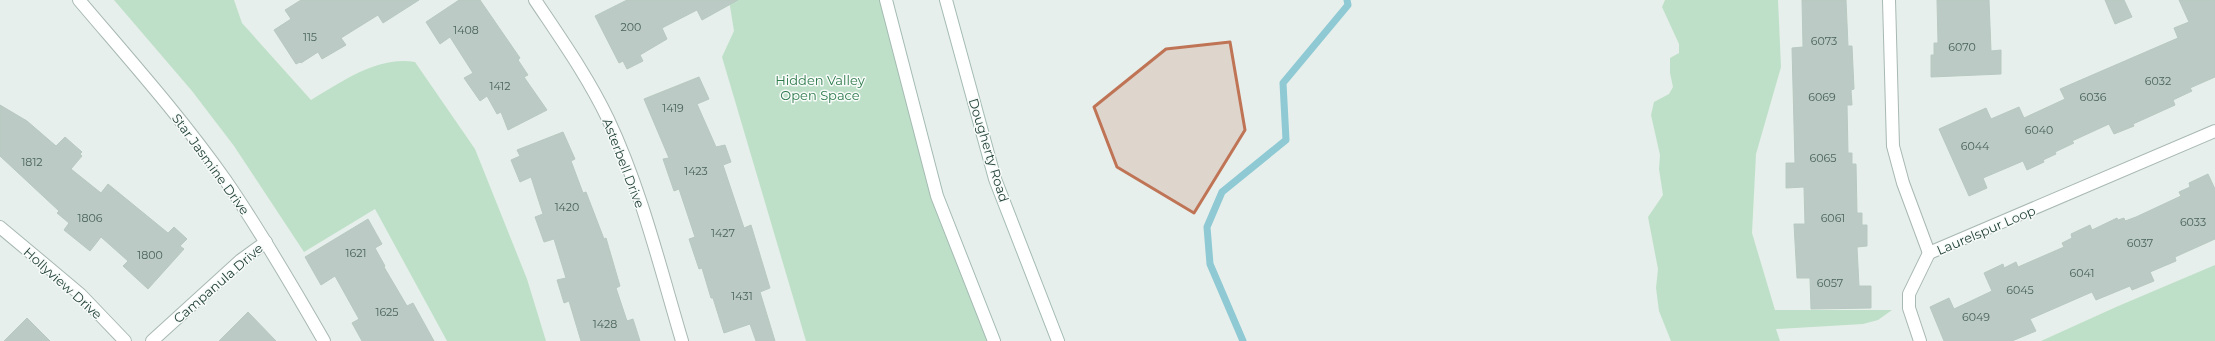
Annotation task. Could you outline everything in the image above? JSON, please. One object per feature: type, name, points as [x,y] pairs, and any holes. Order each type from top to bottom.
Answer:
[{"type":"street","name":"Star Jasmine Drive","points":[[79,0],[177,116],[225,180],[266,242],[324,341]]},
{"type":"street","name":"Asterbell Drive","points":[[535,0],[592,86],[609,120],[623,155],[647,226],[682,341]]},
{"type":"street","points":[[886,0],[937,196],[994,341]]},
{"type":"street","name":"Dougherty Road","points":[[946,0],[995,179],[1058,341]]},
{"type":"street","name":"Laurelspur Loop","points":[[1889,0],[1893,146],[1903,183],[1929,253],[2215,131]]},
{"type":"street","name":"Hollyview Drive","points":[[0,227],[80,294],[125,341]]},
{"type":"street","name":"Campanula Drive","points":[[152,341],[241,260],[266,242]]},
{"type":"street","points":[[1920,341],[1909,308],[1909,294],[1929,253]]},
{"type":"highlighted area","points":[[1230,42],[1245,130],[1194,213],[1117,167],[1094,107],[1166,49]]},
{"type":"green space","points":[[114,0],[234,0],[242,23],[311,100],[360,72],[387,63],[401,61],[415,62],[475,149],[527,279],[546,341],[447,341],[375,209],[304,252],[234,146],[192,91]]},
{"type":"green space","name":"Hidden Valley Open Space","points":[[729,0],[886,0],[937,196],[994,341],[806,341],[722,57],[734,31]]},
{"type":"green space","points":[[1665,0],[1778,0],[1781,67],[1756,154],[1752,233],[1775,310],[1892,310],[1878,320],[1863,324],[1776,329],[1780,341],[1671,341],[1659,311],[1656,288],[1658,269],[1648,217],[1663,195],[1659,169],[1660,155],[1651,115],[1654,102],[1669,94],[1673,87],[1670,73],[1670,58],[1679,53],[1679,44],[1662,7]]},
{"type":"green space","points":[[2215,265],[2215,341],[2041,341],[2116,307]]},
{"type":"building","points":[[301,0],[419,0],[383,23],[378,15],[341,38],[346,45],[322,59],[318,52],[301,63],[296,64],[274,30],[291,19],[285,10]]},
{"type":"building","points":[[459,0],[480,0],[520,58],[518,60],[528,75],[524,77],[547,110],[508,130],[501,112],[497,114],[487,96],[480,101],[464,78],[473,73],[450,37],[440,44],[426,22]]},
{"type":"building","points":[[627,0],[738,0],[702,20],[697,10],[662,28],[667,39],[640,55],[643,61],[627,69],[623,61],[619,63],[595,16]]},
{"type":"building","points":[[1802,0],[1846,0],[1848,46],[1852,46],[1854,89],[1851,90],[1852,105],[1847,105],[1848,153],[1852,153],[1852,164],[1856,164],[1857,213],[1862,213],[1862,225],[1867,225],[1867,246],[1857,247],[1859,286],[1871,286],[1871,308],[1811,309],[1810,278],[1797,278],[1794,224],[1805,224],[1804,187],[1786,188],[1786,163],[1795,163],[1792,48],[1803,47]]},
{"type":"building","points":[[1937,0],[1989,0],[1991,51],[2001,50],[2001,74],[1931,77],[1931,55],[1934,55],[1934,43],[1938,43]]},
{"type":"building","points":[[2105,0],[2124,0],[2132,17],[2115,24]]},
{"type":"building","points":[[2179,0],[2215,0],[2215,77],[2190,88],[2192,91],[2173,100],[2175,105],[2133,124],[2134,126],[2114,134],[2109,124],[2072,141],[2074,143],[2055,152],[2056,154],[2043,160],[2044,162],[2027,170],[2023,161],[1983,178],[1987,188],[1969,196],[1939,129],[1986,108],[1991,119],[2019,107],[2024,118],[2065,99],[2060,89],[2178,38],[2174,28],[2189,22]]},
{"type":"building","points":[[699,77],[709,99],[697,104],[716,147],[725,145],[731,162],[723,165],[744,228],[751,225],[770,288],[760,292],[775,341],[756,341],[750,324],[724,333],[702,268],[699,269],[689,239],[695,237],[679,189],[674,191],[663,159],[669,158],[644,99]]},
{"type":"building","points":[[0,105],[27,121],[56,146],[65,137],[82,152],[80,154],[82,156],[71,169],[101,193],[108,184],[168,233],[174,227],[187,239],[180,246],[184,249],[148,289],[123,266],[128,261],[101,237],[90,251],[64,230],[69,223],[57,213],[59,211],[0,156]]},
{"type":"building","points":[[563,132],[575,159],[571,161],[583,193],[586,192],[604,239],[606,238],[620,286],[616,288],[627,321],[633,319],[640,341],[581,341],[569,301],[564,303],[557,280],[566,278],[554,239],[544,242],[535,217],[543,214],[531,177],[520,182],[511,160],[520,156],[517,150]]},
{"type":"building","points":[[2208,174],[2215,189],[2215,239],[2175,257],[2176,261],[2150,272],[2154,281],[2132,290],[2130,286],[2096,300],[2092,292],[2030,319],[2036,331],[2012,341],[1944,341],[1930,307],[1949,298],[1954,309],[1992,291],[1984,273],[2003,264],[2004,268],[2016,262],[2018,267],[2064,247],[2062,243],[2072,238],[2071,234],[2090,225],[2092,230],[2117,218],[2118,220],[2124,218],[2125,221],[2136,217],[2181,196],[2179,192],[2190,187],[2189,183]]},
{"type":"building","points":[[368,219],[382,244],[375,248],[385,266],[384,267],[407,306],[413,303],[434,341],[362,341],[352,323],[359,319],[335,276],[321,285],[305,257]]},
{"type":"building","points":[[248,312],[276,341],[219,341]]},
{"type":"building","points":[[27,318],[50,341],[4,341]]},
{"type":"waterway","points":[[1243,341],[1210,264],[1207,227],[1222,192],[1286,140],[1283,83],[1348,5],[1347,0]]}]
